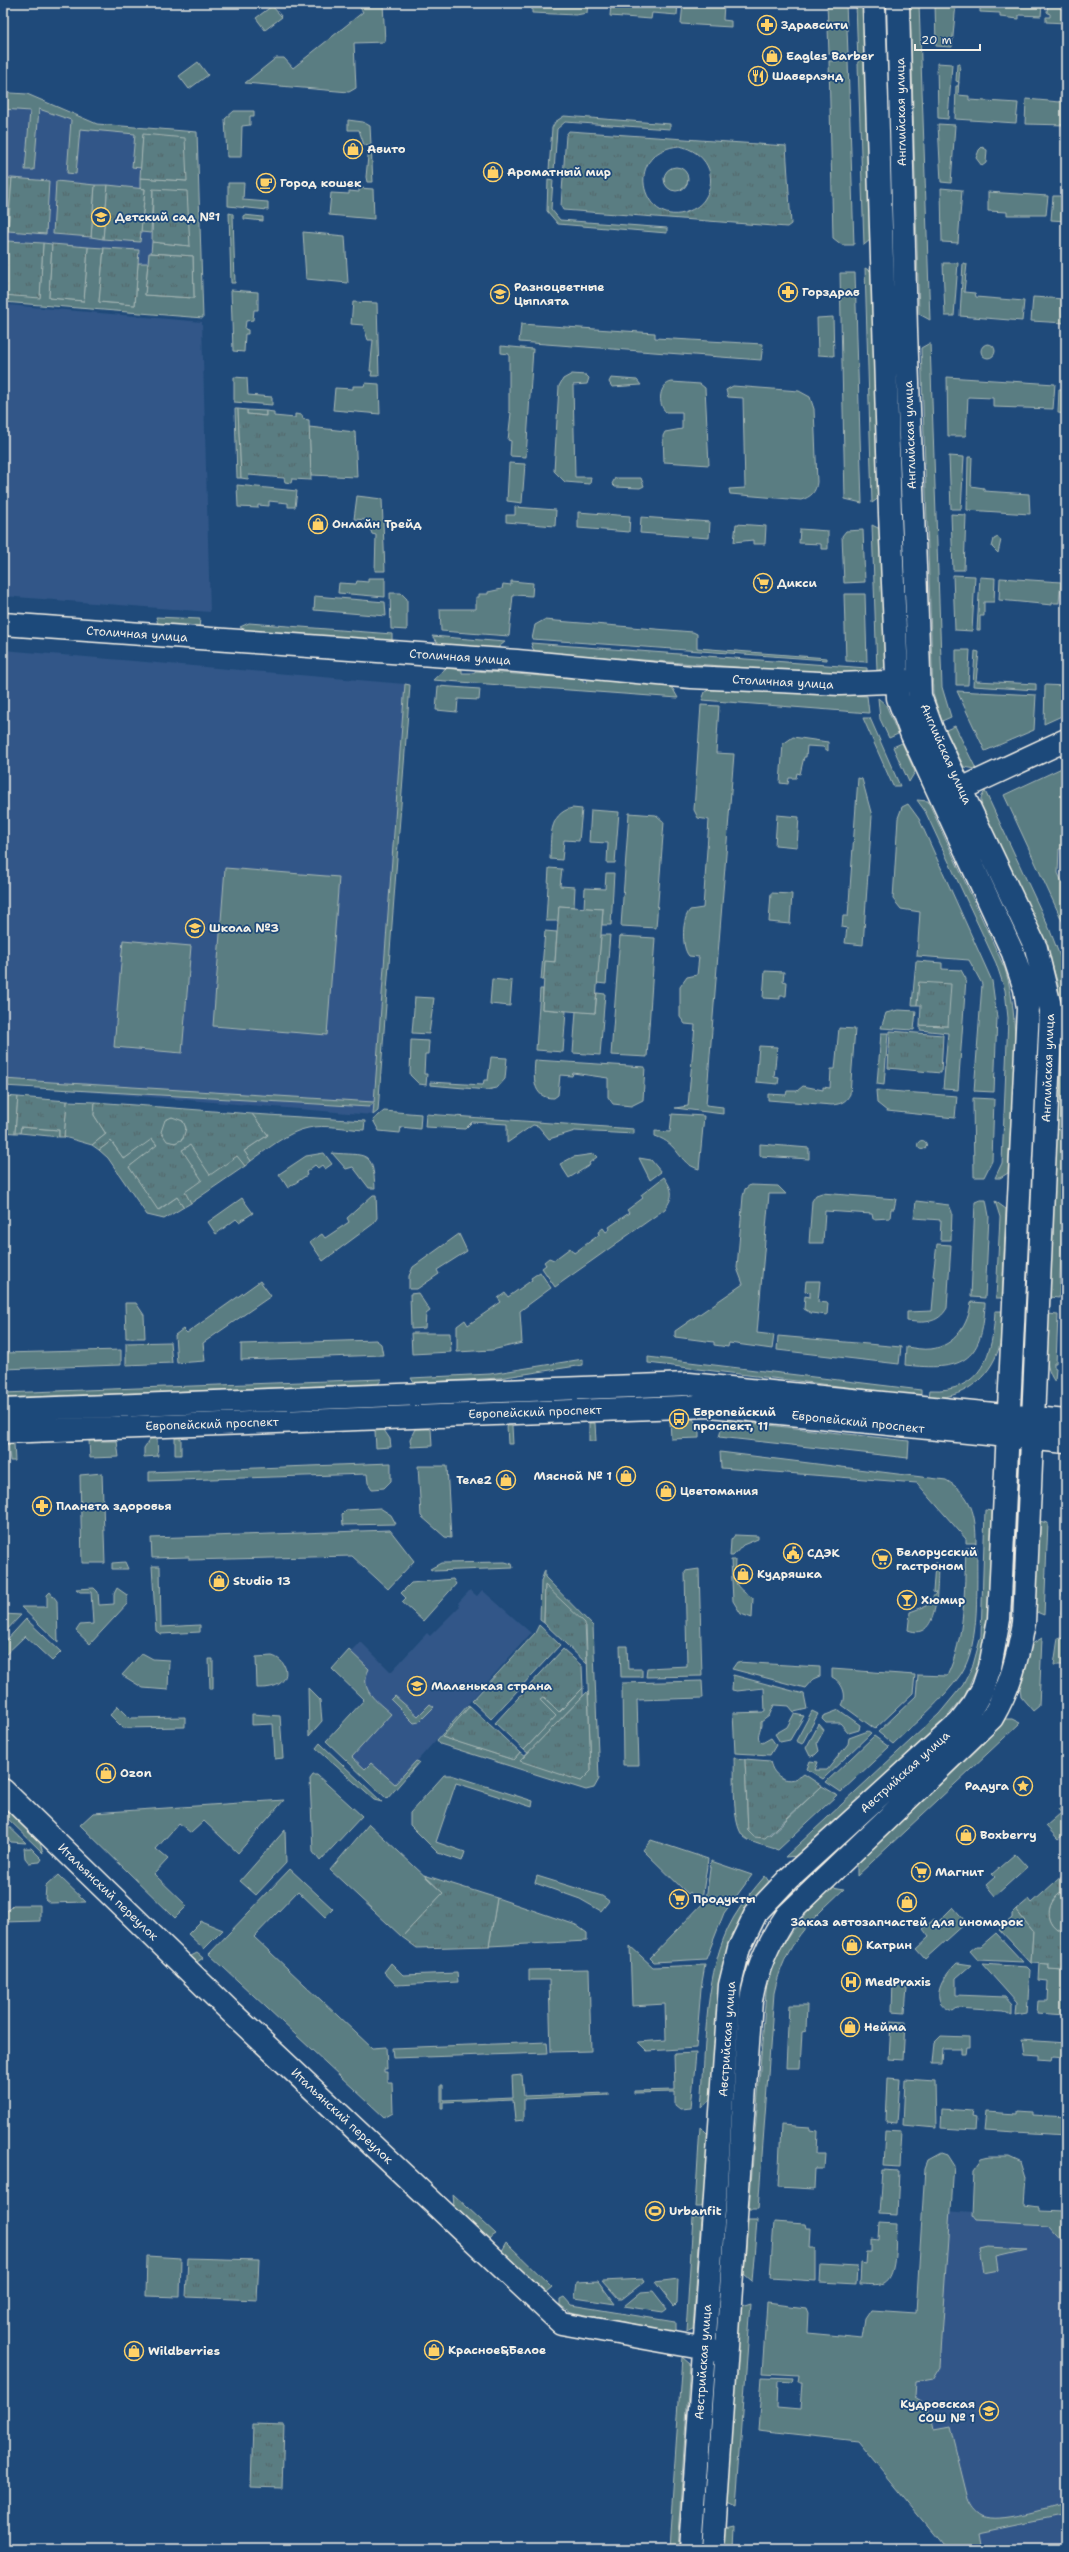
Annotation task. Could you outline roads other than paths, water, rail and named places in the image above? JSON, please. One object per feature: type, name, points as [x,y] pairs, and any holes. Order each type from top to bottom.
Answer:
[{"type":"street","name":"Английская улица","points":[[874,3],[907,682],[924,710],[1036,948],[1050,1010],[1032,1440]]},
{"type":"street","name":"Английская улица","points":[[898,3],[907,682],[898,698],[905,718],[1013,953],[1025,990],[1028,1008],[1008,1438]]},
{"type":"street","name":"Столичная улица","points":[[3,624],[517,661],[691,677],[840,684],[907,682]]},
{"type":"street","points":[[962,789],[1066,740]]},
{"type":"street","name":"Европейский проспект","points":[[3,1410],[689,1384],[1066,1421]]},
{"type":"street","name":"Европейский проспект","points":[[3,1432],[710,1406],[1008,1438],[1066,1442]]},
{"type":"street","name":"Австрийская улица","points":[[690,2549],[730,1985],[739,1948],[756,1913],[788,1879],[960,1722],[983,1688],[996,1644],[1000,1619],[1008,1438]]},
{"type":"street","name":"Австрийская улица","points":[[713,2549],[750,2016],[755,1975],[774,1934],[787,1914],[973,1737],[992,1718],[1004,1698],[1019,1649],[1024,1622],[1032,1440]]},
{"type":"street","name":"Итальянский переулок","points":[[3,1790],[231,2012],[561,2323],[727,2353]]},
{"type":"place","name":"Здравсити","points":[[767,25]]},
{"type":"place","name":"Eagles Barber","points":[[772,56]]},
{"type":"place","name":"Шаверлэнд","points":[[758,76]]},
{"type":"place","name":"Авито","points":[[353,149]]},
{"type":"place","name":"Ароматный мир","points":[[493,172]]},
{"type":"place","name":"Город кошек","points":[[266,183]]},
{"type":"place","name":"Детский сад №1","points":[[101,217]]},
{"type":"place","name":"Горздрав","points":[[788,292]]},
{"type":"place","name":"Разноцветные Цыплята","points":[[500,294]]},
{"type":"place","name":"Онлайн Трейд","points":[[318,524]]},
{"type":"place","name":"Дикси","points":[[763,583]]},
{"type":"place","name":"Школа №3","points":[[195,928]]},
{"type":"place","name":"Европейский проспект, 11","points":[[679,1419]]},
{"type":"place","name":"Мясной № 1","points":[[626,1476]]},
{"type":"place","name":"Теле2","points":[[506,1480]]},
{"type":"place","name":"Цветомания","points":[[666,1491]]},
{"type":"place","name":"Планета здоровья","points":[[42,1506]]},
{"type":"place","name":"СДЭК","points":[[793,1553]]},
{"type":"place","name":"Белорусский гастроном","points":[[882,1559]]},
{"type":"place","name":"Кудряшка","points":[[743,1574]]},
{"type":"place","name":"Studio 13","points":[[219,1581]]},
{"type":"place","name":"Хюмир","points":[[907,1600]]},
{"type":"place","name":"Маленькая страна","points":[[417,1686]]},
{"type":"place","name":"Ozon","points":[[106,1773]]},
{"type":"place","name":"Радуга","points":[[1023,1786]]},
{"type":"place","name":"Boxberry","points":[[966,1835]]},
{"type":"place","name":"Магнит","points":[[921,1872]]},
{"type":"place","name":"Продукты","points":[[679,1899]]},
{"type":"place","name":"Заказ автозапчастей для иномарок","points":[[907,1902]]},
{"type":"place","name":"Катрин","points":[[852,1945]]},
{"type":"place","name":"MedPraxis","points":[[851,1982]]},
{"type":"place","name":"Нейма","points":[[850,2027]]},
{"type":"place","name":"Urbanfit","points":[[655,2211]]},
{"type":"place","name":"Красное&Белое","points":[[434,2350]]},
{"type":"place","name":"Wildberries","points":[[134,2351]]},
{"type":"place","name":"Кудровская СОШ № 1","points":[[989,2411]]}]
